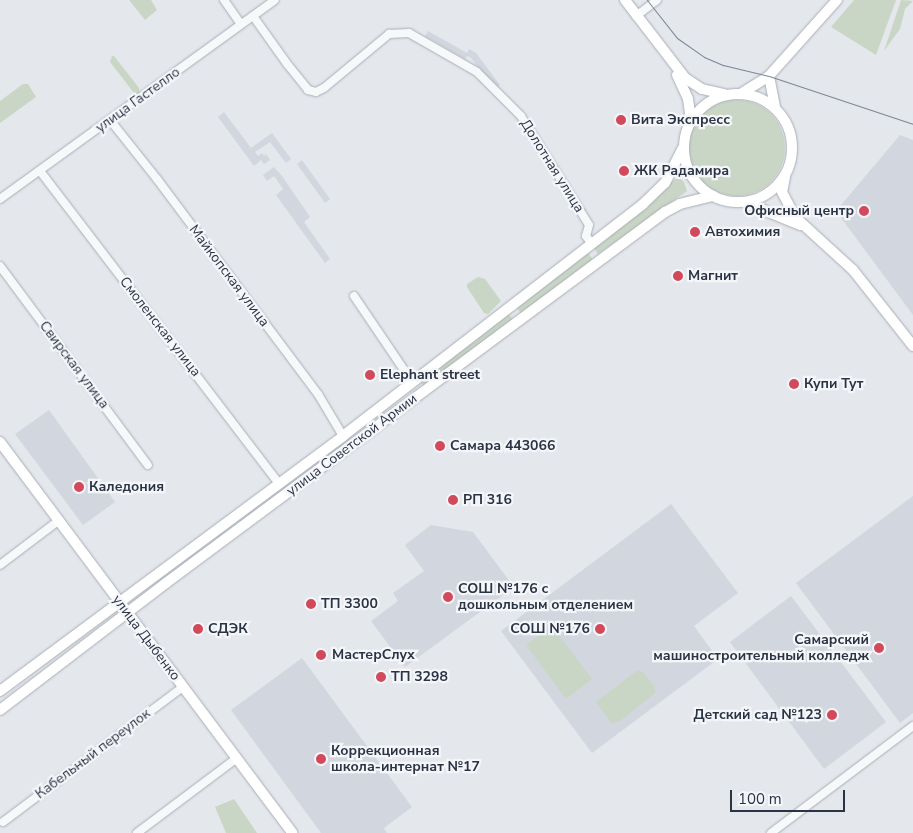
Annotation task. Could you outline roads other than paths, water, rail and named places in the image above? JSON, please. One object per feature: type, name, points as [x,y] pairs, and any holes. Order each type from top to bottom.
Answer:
[{"type":"main road","points":[[624,0],[693,85],[713,93],[725,95]]},
{"type":"main road","points":[[742,93],[770,76],[837,0]]},
{"type":"main road","points":[[658,44],[688,98],[690,113],[683,148],[691,176],[704,191],[713,196],[728,201],[743,202],[804,226]]},
{"type":"main road","points":[[770,76],[775,108]]},
{"type":"main road","points":[[685,133],[691,120],[700,108],[712,100],[725,95],[742,93],[760,98],[775,108],[783,117],[792,139],[792,153],[782,192],[790,211],[853,270],[913,346]]},
{"type":"main road","name":"улица Советской Армии","points":[[0,691],[413,383],[655,195],[665,183],[683,148]]},
{"type":"main road","points":[[743,202],[758,198],[772,190],[782,180],[789,167]]},
{"type":"main road","name":"улица Советской Армии","points":[[0,710],[422,392],[665,212],[680,204],[713,196]]},
{"type":"main road","points":[[510,307],[520,319]]},
{"type":"main road","points":[[413,383],[422,392]]},
{"type":"main road","name":"улица Дыбенко","points":[[1,445],[292,833]]},
{"type":"street","points":[[224,0],[242,24]]},
{"type":"street","name":"улица Гастелло","points":[[0,199],[275,0]]},
{"type":"street","points":[[636,16],[657,0]]},
{"type":"street","name":"Долотная улица","points":[[253,16],[308,90],[316,92],[324,88],[389,34],[410,33],[476,72],[521,116],[589,225],[586,236],[592,244]]},
{"type":"street","name":"Майкопская улица","points":[[110,120],[318,394],[343,436]]},
{"type":"street","name":"Смоленская улица","points":[[40,171],[279,484]]},
{"type":"street","name":"Свирская улица","points":[[0,266],[148,465]]},
{"type":"street","points":[[354,296],[413,383]]},
{"type":"street","points":[[0,565],[58,521]]},
{"type":"street","name":"Кабельный переулок","points":[[3,822],[183,687]]},
{"type":"street","points":[[771,833],[913,726]]},
{"type":"street","points":[[137,833],[237,758]]},
{"type":"tram line","points":[[647,0],[677,38],[704,57],[723,65],[769,76],[913,124]]},
{"type":"place","name":"Вита Экспресс","points":[[621,120]]},
{"type":"place","name":"ЖК Радамира","points":[[624,171]]},
{"type":"place","name":"Офисный центр","points":[[864,211]]},
{"type":"place","name":"Автохимия","points":[[695,232]]},
{"type":"place","name":"Магнит","points":[[678,276]]},
{"type":"place","name":"Elephant street","points":[[370,375]]},
{"type":"place","name":"Купи Тут","points":[[794,384]]},
{"type":"place","name":"Самара 443066","points":[[440,446]]},
{"type":"place","name":"Каледония","points":[[79,487]]},
{"type":"place","name":"РП 316","points":[[453,500]]},
{"type":"place","name":"СОШ №176 с дошкольным отделением","points":[[448,597]]},
{"type":"place","name":"ТП 3300","points":[[311,604]]},
{"type":"place","name":"СДЭК","points":[[198,629]]},
{"type":"place","name":"СОШ №176","points":[[600,629]]},
{"type":"place","name":"Самарский машиностроительный колледж","points":[[879,648]]},
{"type":"place","name":"МастерСлух","points":[[321,655]]},
{"type":"place","name":"ТП 3298","points":[[381,677]]},
{"type":"place","name":"Детский сад №123","points":[[832,715]]},
{"type":"place","name":"Коррекционная школа-интернат №17","points":[[321,759]]}]
